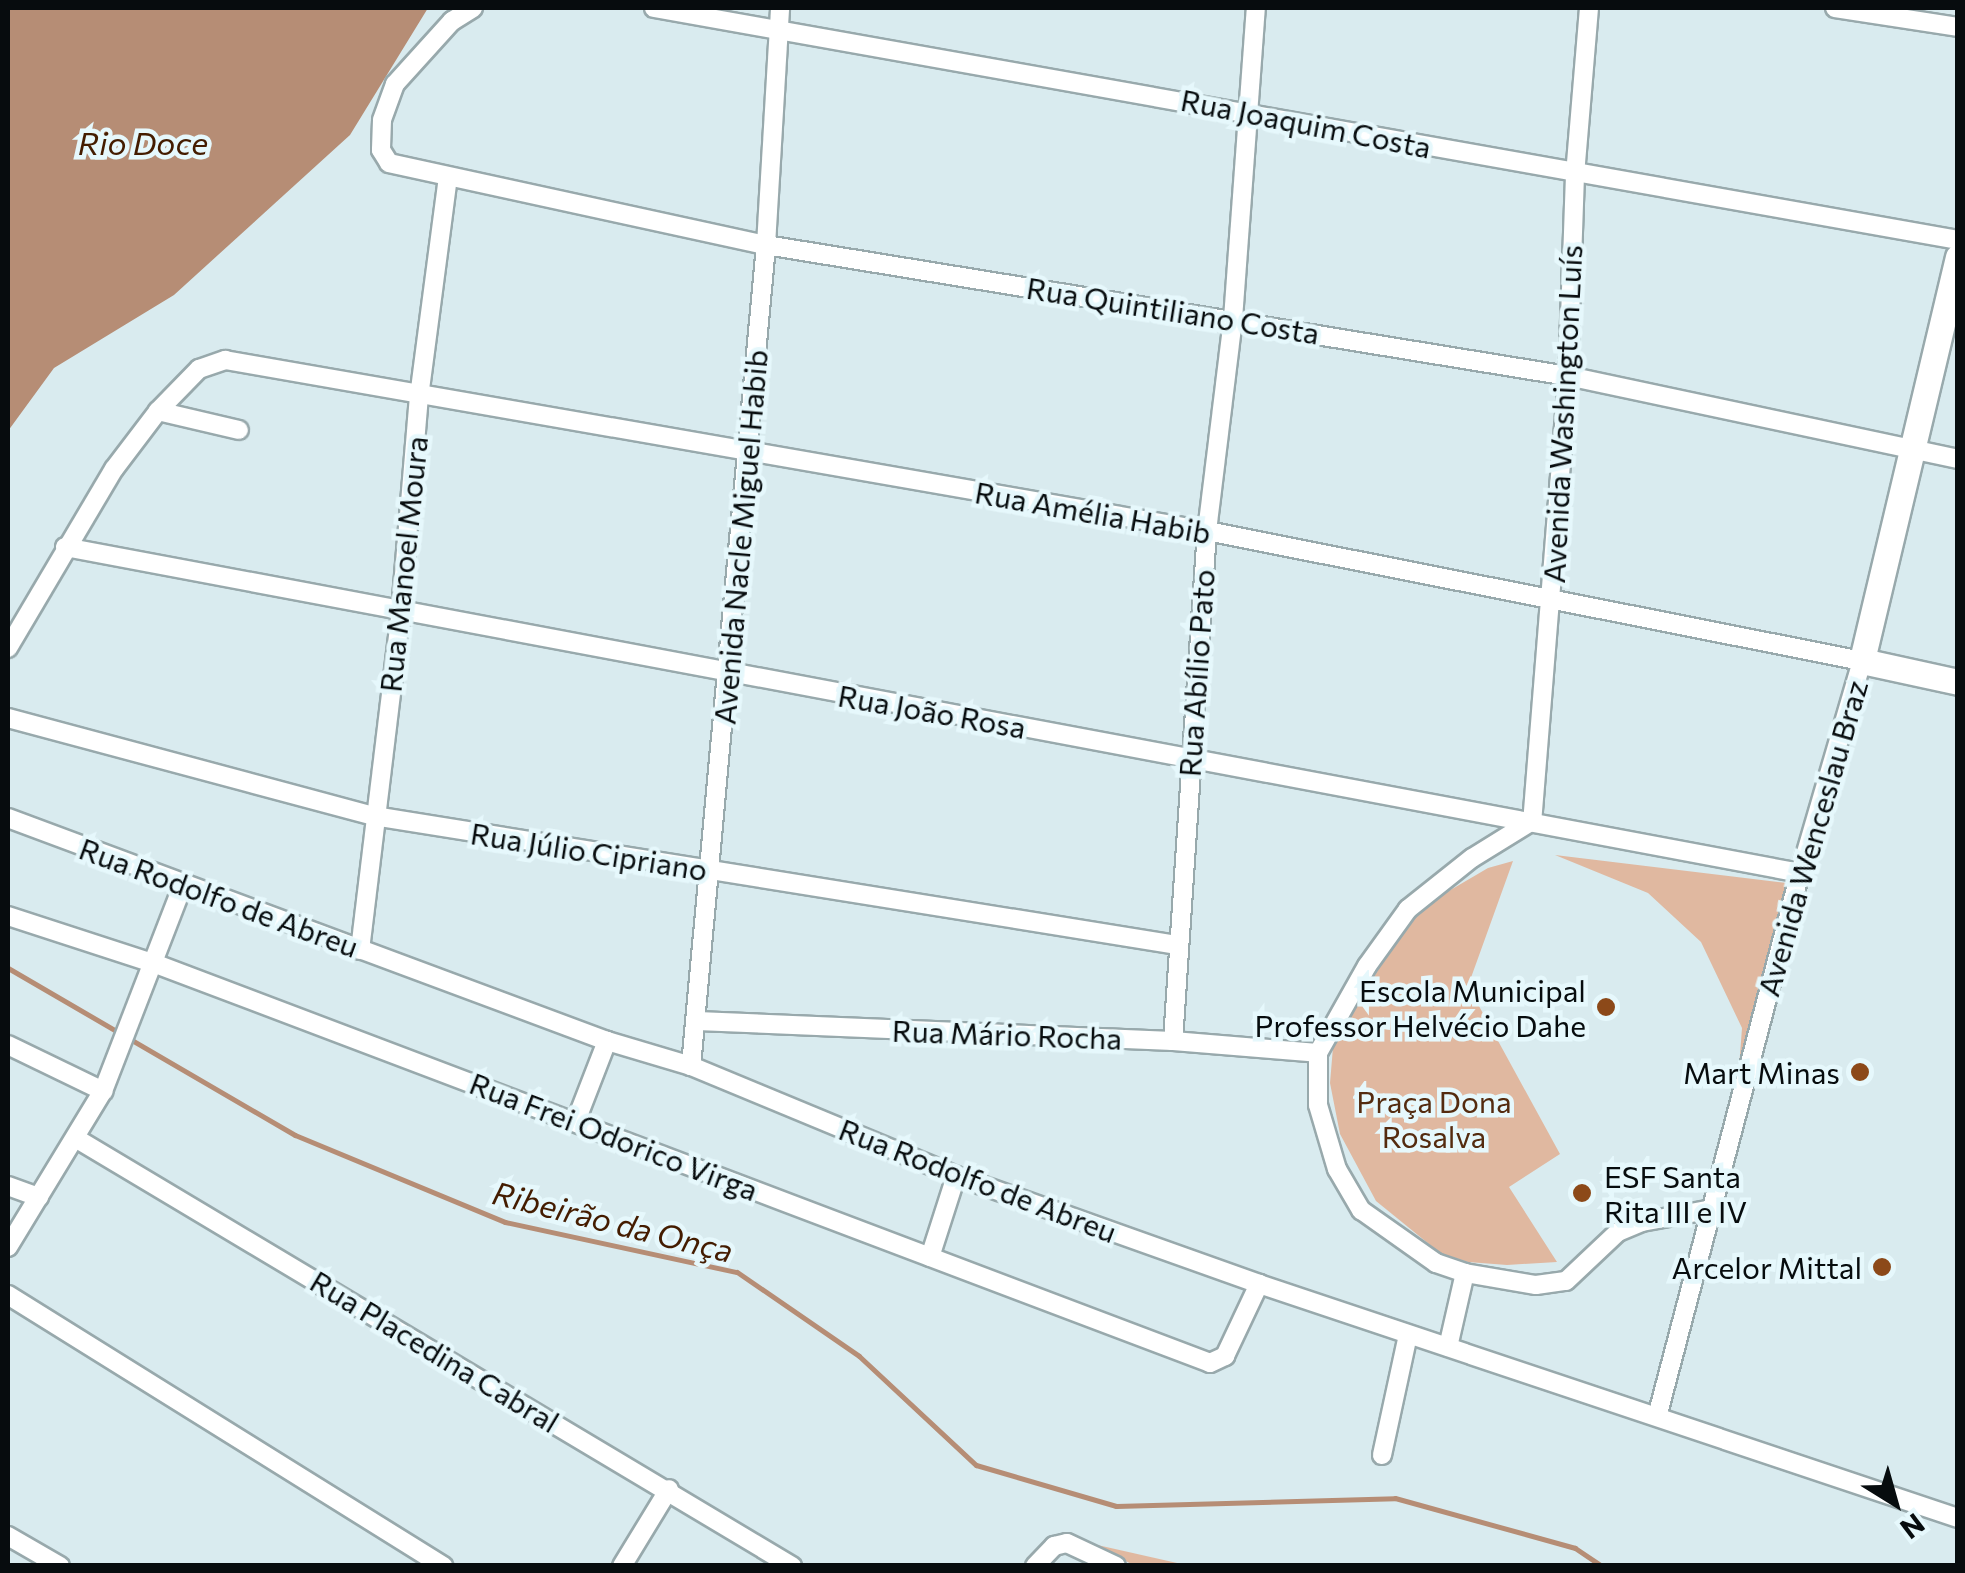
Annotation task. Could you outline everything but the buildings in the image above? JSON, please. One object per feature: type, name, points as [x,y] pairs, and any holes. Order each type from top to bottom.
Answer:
[{"type":"street","name":"Rua Quintiliano Costa","points":[[473,8],[452,21],[395,84],[382,120],[382,150],[389,163],[766,246],[1568,376],[1958,459]]},
{"type":"street","name":"Rua Joaquim Costa","points":[[654,8],[1958,240]]},
{"type":"street","name":"Avenida Nacle Miguel Habib","points":[[691,1066],[766,246],[780,8]]},
{"type":"street","name":"Rua Abílio Pato","points":[[1173,1042],[1207,531],[1234,320],[1256,8]]},
{"type":"street","name":"Avenida Washington Luís","points":[[1532,821],[1568,376],[1575,174],[1589,8]]},
{"type":"street","points":[[1835,8],[1958,27]]},
{"type":"street","name":"Rua Manoel Moura","points":[[360,950],[401,610],[419,397],[448,178]]},
{"type":"street","name":"Avenida Wenceslau Braz","points":[[1657,1417],[1800,873],[1862,661],[1958,257]]},
{"type":"street","name":"Rua Amélia Habib","points":[[158,411],[199,369],[225,360],[419,397],[1207,531],[1958,682]]},
{"type":"street","points":[[8,648],[65,546],[114,469],[158,411],[239,430]]},
{"type":"street","name":"Rua João Rosa","points":[[65,546],[1800,873]]},
{"type":"street","name":"Rua Júlio Cipriano","points":[[8,718],[374,816],[1178,945]]},
{"type":"street","name":"Rua Rodolfo de Abreu","points":[[8,818],[607,1041],[691,1066],[956,1176],[1408,1335],[1958,1518]]},
{"type":"street","points":[[1532,821],[1472,858],[1408,909],[1367,966],[1318,1054],[1318,1106],[1336,1169],[1362,1210],[1436,1263],[1465,1273],[1536,1285],[1566,1281],[1618,1232],[1642,1222],[1712,1208]]},
{"type":"street","points":[[8,1247],[77,1139],[103,1090],[156,964],[183,885]]},
{"type":"street","name":"Rua Frei Odorico Virga","points":[[8,916],[156,964],[1210,1363],[1218,1362],[1259,1284]]},
{"type":"street","name":"Rua Mário Rocha","points":[[697,1021],[1173,1042],[1318,1054]]},
{"type":"street","points":[[576,1121],[607,1041]]},
{"type":"street","points":[[8,1046],[103,1090]]},
{"type":"street","name":"Rua Placedina Cabral","points":[[77,1139],[669,1489],[792,1566]]},
{"type":"street","points":[[930,1258],[956,1176]]},
{"type":"street","points":[[8,1186],[40,1196]]},
{"type":"street","points":[[1448,1347],[1465,1273]]},
{"type":"street","points":[[8,1296],[443,1566]]},
{"type":"street","points":[[1382,1455],[1408,1335]]},
{"type":"street","points":[[622,1566],[669,1489]]},
{"type":"street","points":[[8,1536],[60,1566]]},
{"type":"street","points":[[1036,1566],[1054,1546],[1067,1543],[1116,1566]]},
{"type":"green space","points":[[1555,855],[1787,883],[1739,1068],[1742,1028],[1701,942],[1648,893]]},
{"type":"green space","name":"Praça Dona Rosalva","points":[[1513,861],[1468,986],[1560,1154],[1509,1187],[1557,1262],[1507,1265],[1468,1262],[1440,1253],[1376,1201],[1340,1134],[1330,1083],[1333,1047],[1398,936],[1430,902],[1488,868]]},
{"type":"green space","points":[[1084,1542],[1186,1565],[1134,1565]]},
{"type":"water","name":"Rio Doce","points":[[8,8],[428,8],[350,135],[174,295],[54,368],[8,431]]},
{"type":"waterway","name":"Ribeirão da Onça","points":[[8,968],[295,1135],[505,1222],[737,1272],[859,1356],[976,1465],[1116,1506],[1395,1498],[1575,1548],[1602,1566]]},
{"type":"place","name":"Escola Municipal Professor Helvécio Dahe","points":[[1606,1007]]},
{"type":"place","name":"Mart Minas","points":[[1860,1072]]},
{"type":"place","name":"ESF Santa Rita III e IV","points":[[1582,1193]]},
{"type":"place","name":"Arcelor Mittal","points":[[1882,1267]]}]
